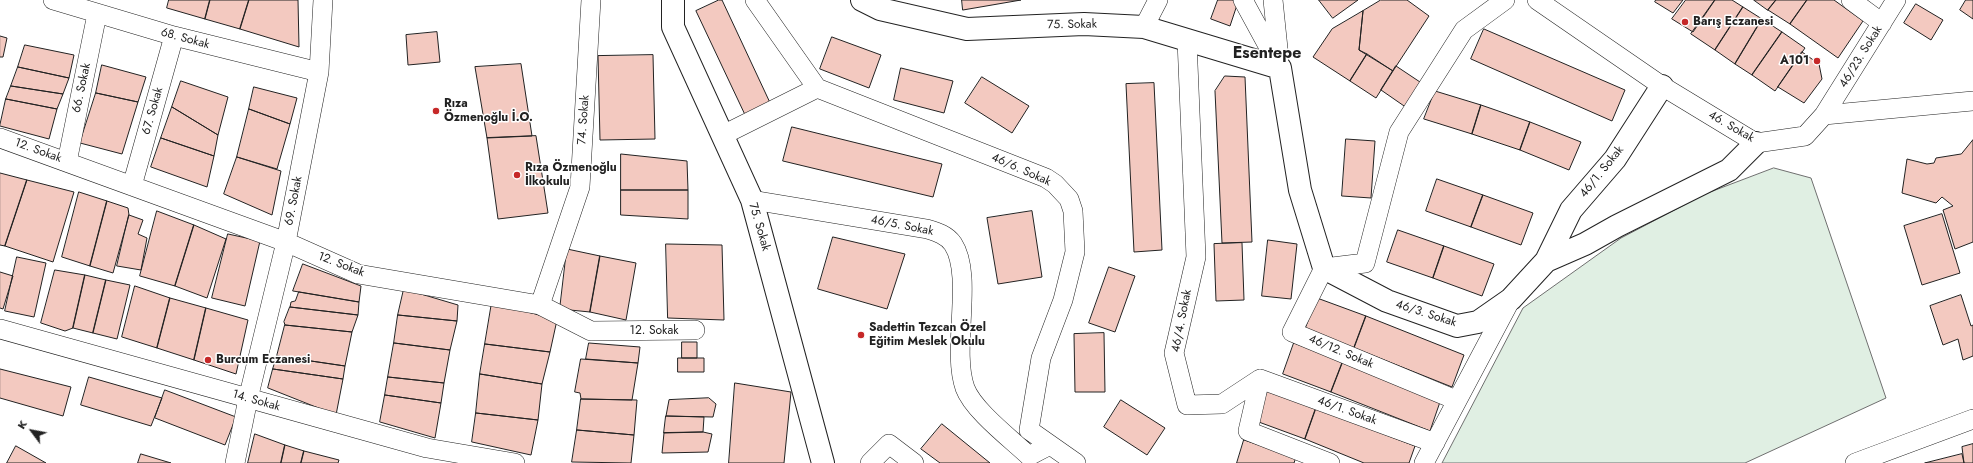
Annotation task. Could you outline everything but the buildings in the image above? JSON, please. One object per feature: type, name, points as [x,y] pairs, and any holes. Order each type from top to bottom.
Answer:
[{"type":"street","name":"68. Sokak","points":[[53,0],[174,36],[319,72]]},
{"type":"street","name":"69. Sokak","points":[[235,463],[248,399],[286,242],[319,72],[324,0]]},
{"type":"street","name":"74. Sokak","points":[[540,305],[580,187],[591,0]]},
{"type":"street","name":"75. Sokak","points":[[672,0],[673,27],[752,200],[824,463]]},
{"type":"street","points":[[724,136],[817,88],[755,0]]},
{"type":"street","points":[[1144,27],[1158,0]]},
{"type":"street","points":[[1243,0],[1280,68]]},
{"type":"street","points":[[1273,0],[1280,68],[1300,190],[1324,268],[1365,263],[1399,132],[1464,30],[1505,0]]},
{"type":"street","name":"46. Sokak","points":[[1537,0],[1662,86],[1756,143],[1805,136],[1824,115]]},
{"type":"street","points":[[1851,0],[1882,23]]},
{"type":"street","name":"46/23. Sokak","points":[[1824,115],[1896,0]]},
{"type":"street","name":"75. Sokak","points":[[876,3],[967,29],[1084,24],[1144,27],[1280,68]]},
{"type":"street","name":"66. Sokak","points":[[67,162],[97,14]]},
{"type":"street","name":"67. Sokak","points":[[132,186],[174,36]]},
{"type":"street","name":"46/4. Sokak","points":[[1187,40],[1196,257],[1174,353],[1187,405],[1222,404],[1260,379]]},
{"type":"street","name":"46/1. Sokak","points":[[1546,261],[1571,210],[1615,159],[1662,86]]},
{"type":"street","name":"46/6. Sokak","points":[[817,88],[1046,178],[1055,184],[1069,199],[1073,211],[1075,252],[1063,300],[1041,358],[1029,430],[1076,463]]},
{"type":"street","points":[[1824,115],[1973,101]]},
{"type":"street","name":"12. Sokak","points":[[0,138],[286,242],[358,274],[540,305],[591,331],[695,330]]},
{"type":"street","name":"46/3. Sokak","points":[[1324,268],[1387,301],[1457,326],[1478,322],[1511,299],[1546,261],[1585,244],[1617,226],[1729,170],[1756,143]]},
{"type":"street","name":"46/5. Sokak","points":[[752,200],[927,229],[948,238],[956,250],[961,273],[960,370],[967,393],[975,405],[1029,456],[1050,445]]},
{"type":"street","name":"46/12. Sokak","points":[[1324,268],[1292,332],[1456,400]]},
{"type":"street","points":[[1424,463],[1456,400],[1511,299]]},
{"type":"street","name":"14. Sokak","points":[[0,329],[428,448],[515,463]]},
{"type":"street","points":[[1260,379],[1248,431],[1330,463]]},
{"type":"street","name":"46/1. Sokak","points":[[1260,379],[1434,443]]},
{"type":"street","points":[[1855,463],[1973,419]]},
{"type":"street","points":[[870,463],[889,444],[914,463]]},
{"type":"green space","points":[[1774,168],[1811,178],[1886,398],[1745,463],[1442,463],[1523,308],[1621,238],[1705,194]]},
{"type":"place","name":"Barış Eczanesi","points":[[1685,22]]},
{"type":"place","name":"A101","points":[[1817,61]]},
{"type":"place","name":"Rıza Özmenoğlu İ.O.","points":[[436,111]]},
{"type":"place","name":"Rıza Özmenoğlu İlkokulu","points":[[517,175]]},
{"type":"place","name":"Sadettin Tezcan Özel Eğitim Meslek Okulu","points":[[861,335]]},
{"type":"place","name":"Burcum Eczanesi","points":[[208,360]]},
{"type":"district","name":"Esentepe","points":[[1267,54]]}]
